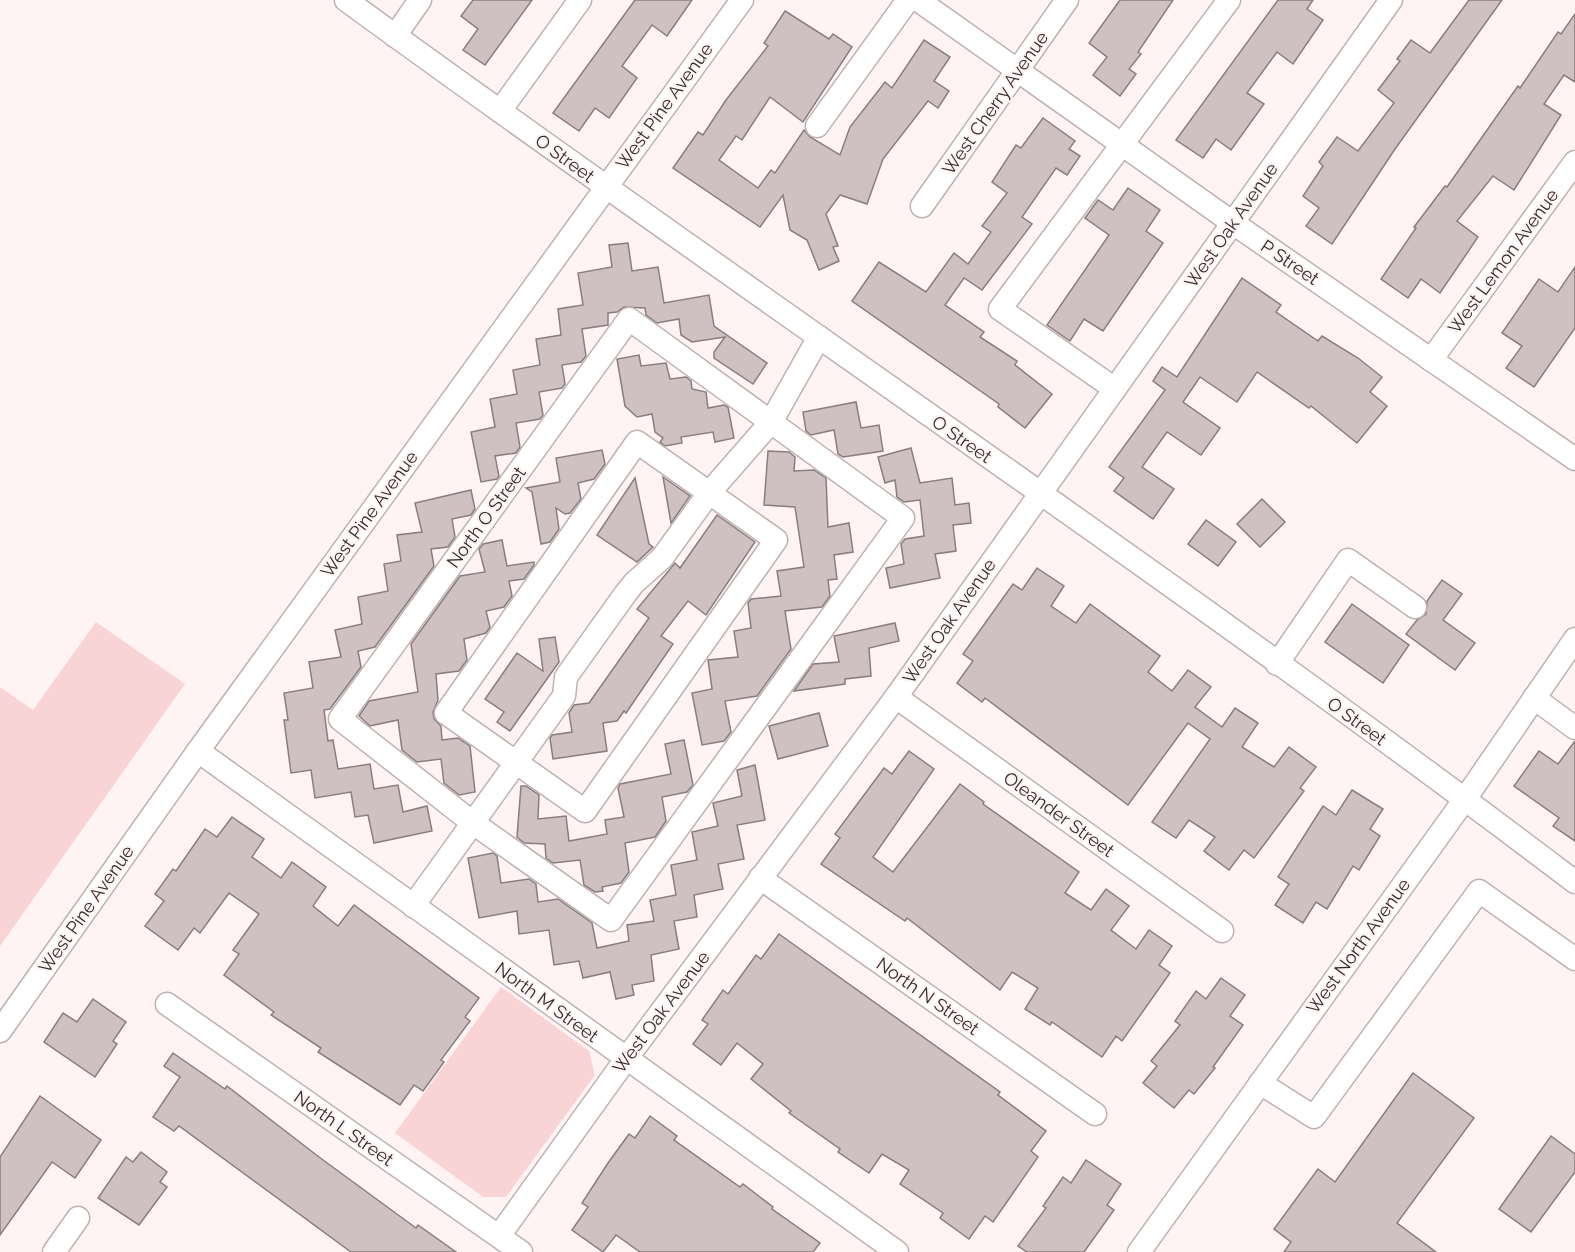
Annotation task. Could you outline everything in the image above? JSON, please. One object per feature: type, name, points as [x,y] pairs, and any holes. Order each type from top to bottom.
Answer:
[{"type":"street","name":"O Street","points":[[346,0],[605,187],[1041,494],[1465,799],[1575,882]]},
{"type":"street","points":[[394,36],[420,0]]},
{"type":"street","points":[[500,111],[580,0]]},
{"type":"street","name":"West Pine Avenue","points":[[0,1031],[198,751],[742,0]]},
{"type":"street","points":[[817,126],[908,0]]},
{"type":"street","name":"P Street","points":[[918,0],[1233,224],[1575,459]]},
{"type":"street","name":"West Cherry Avenue","points":[[922,206],[1067,0]]},
{"type":"street","points":[[1115,389],[1000,309],[1124,146],[1229,0]]},
{"type":"street","name":"West Oak Avenue","points":[[499,1236],[626,1059],[896,697],[1391,0]]},
{"type":"street","name":"West Lemon Avenue","points":[[1431,360],[1575,162]]},
{"type":"street","name":"North O Street","points":[[629,319],[771,422],[903,518],[611,920],[473,823],[340,719],[629,319]]},
{"type":"street","points":[[413,906],[564,696],[566,677],[626,593],[662,558],[709,493],[771,422],[819,337]]},
{"type":"street","points":[[637,442],[709,493],[776,540],[585,811],[446,713],[637,442]]},
{"type":"street","points":[[1277,664],[1348,560],[1415,607]]},
{"type":"street","name":"West North Avenue","points":[[1139,1252],[1465,799],[1575,639]]},
{"type":"street","name":"Oleander Street","points":[[896,697],[1222,931]]},
{"type":"street","points":[[1534,699],[1575,728]]},
{"type":"street","name":"North M Street","points":[[198,751],[897,1252]]},
{"type":"street","name":"North N Street","points":[[760,878],[1095,1114]]},
{"type":"street","points":[[1260,1083],[1314,1117],[1479,891],[1575,960]]},
{"type":"street","name":"North L Street","points":[[167,1004],[521,1252]]},
{"type":"street","points":[[54,1252],[78,1218]]},
{"type":"shaded area","points":[[96,622],[185,684],[0,946],[0,687],[33,710]]},
{"type":"shaded area","points":[[501,987],[589,1051],[595,1075],[506,1197],[483,1197],[395,1133]]},
{"type":"building","points":[[473,0],[532,0],[485,65],[463,50],[478,29],[461,16]]},
{"type":"building","points":[[635,0],[692,0],[667,36],[652,25],[622,66],[637,78],[609,118],[595,108],[579,131],[553,113]]},
{"type":"building","points":[[1120,0],[1173,0],[1138,52],[1141,54],[1129,69],[1136,74],[1120,96],[1093,75],[1107,57],[1089,43]]},
{"type":"building","points":[[1278,0],[1313,0],[1307,9],[1323,20],[1293,64],[1277,52],[1247,93],[1264,104],[1231,150],[1216,139],[1203,158],[1176,140]]},
{"type":"building","points":[[1469,0],[1502,0],[1395,149],[1332,244],[1306,226],[1319,208],[1303,196],[1323,166],[1319,162],[1337,137],[1358,151],[1394,103],[1378,90],[1400,61],[1397,59],[1411,40],[1430,53]]},
{"type":"building","points":[[785,11],[829,39],[833,34],[852,47],[803,122],[770,97],[742,140],[736,136],[719,160],[758,188],[771,170],[775,173],[804,130],[810,137],[840,155],[850,127],[885,82],[892,88],[924,40],[950,57],[934,81],[949,91],[938,108],[928,101],[883,159],[867,204],[840,195],[826,214],[838,246],[833,247],[839,261],[819,270],[807,240],[790,230],[783,195],[760,227],[673,168],[698,132],[703,135],[726,100],[768,46],[764,43]]},
{"type":"building","points":[[1575,14],[1575,82],[1564,75],[1544,104],[1561,115],[1514,190],[1493,176],[1457,221],[1478,237],[1440,293],[1421,279],[1408,298],[1381,279],[1416,228],[1414,227],[1445,186],[1447,187],[1558,32],[1561,34]]},
{"type":"building","points":[[1043,118],[1075,141],[1069,149],[1080,156],[1067,175],[1056,168],[1022,217],[1032,224],[982,290],[964,278],[945,305],[984,332],[980,337],[1017,361],[1015,365],[1052,394],[1025,428],[998,407],[999,404],[852,301],[879,262],[926,292],[954,253],[968,264],[991,232],[982,226],[1007,193],[992,182],[1016,145],[1021,148]]},
{"type":"building","points":[[1128,188],[1160,210],[1146,231],[1163,243],[1103,331],[1084,319],[1070,341],[1047,325],[1109,235],[1085,218],[1098,200],[1113,210]]},
{"type":"building","points":[[628,243],[632,271],[658,267],[664,303],[709,295],[714,326],[767,363],[753,384],[714,358],[714,352],[725,337],[692,342],[681,335],[679,319],[657,323],[646,315],[645,308],[624,307],[617,312],[608,313],[608,325],[582,329],[586,356],[581,362],[562,365],[565,384],[562,388],[539,392],[543,415],[540,419],[516,423],[520,447],[516,453],[495,456],[499,476],[497,479],[481,482],[471,432],[495,427],[490,399],[517,394],[513,370],[540,365],[536,339],[561,335],[558,309],[583,305],[578,273],[612,267],[609,245]]},
{"type":"building","points":[[1575,267],[1575,328],[1534,387],[1506,368],[1522,346],[1502,333],[1539,279],[1558,292]]},
{"type":"building","points":[[1242,278],[1281,305],[1276,312],[1318,341],[1322,336],[1358,358],[1382,377],[1370,392],[1387,406],[1357,443],[1311,406],[1309,408],[1257,372],[1237,402],[1200,377],[1183,402],[1220,428],[1201,455],[1167,432],[1142,467],[1174,489],[1153,519],[1114,491],[1124,478],[1109,467],[1165,390],[1153,381],[1162,367],[1177,377]]},
{"type":"building","points":[[639,355],[641,366],[666,363],[670,379],[686,377],[691,381],[692,389],[706,392],[708,408],[724,405],[728,407],[734,438],[715,442],[713,432],[681,437],[682,443],[665,446],[660,442],[663,438],[655,432],[652,414],[637,417],[625,406],[617,359]]},
{"type":"building","points":[[856,402],[861,428],[879,425],[883,451],[843,457],[838,454],[834,430],[811,435],[806,431],[803,412]]},
{"type":"building","points":[[911,448],[920,483],[952,478],[955,505],[969,503],[971,523],[953,525],[956,551],[935,554],[940,578],[890,588],[886,568],[904,564],[901,544],[905,539],[924,536],[920,500],[904,502],[897,497],[895,480],[885,483],[878,457]]},
{"type":"building","points":[[602,450],[605,464],[594,479],[578,483],[581,499],[570,513],[565,514],[556,508],[559,529],[550,542],[541,544],[532,492],[526,488],[560,482],[556,458]]},
{"type":"building","points":[[768,451],[789,452],[795,457],[794,471],[814,470],[826,478],[828,527],[849,523],[853,552],[834,555],[837,579],[828,580],[830,596],[822,607],[785,611],[791,649],[757,696],[725,701],[731,732],[724,741],[702,745],[692,693],[712,689],[708,660],[738,657],[734,631],[751,628],[748,603],[751,599],[781,596],[777,571],[804,567],[795,507],[764,505]]},
{"type":"building","points":[[663,477],[690,496],[671,523]]},
{"type":"building","points":[[635,478],[649,544],[653,547],[637,562],[597,535]]},
{"type":"building","points":[[471,490],[475,509],[471,515],[452,519],[455,537],[448,547],[431,549],[434,566],[375,647],[358,651],[361,667],[330,709],[324,710],[328,741],[333,740],[338,769],[370,764],[374,789],[398,785],[403,812],[427,806],[432,831],[374,843],[368,815],[355,817],[351,792],[315,798],[311,770],[291,773],[284,720],[288,720],[284,693],[313,688],[309,662],[341,657],[335,630],[362,624],[358,597],[388,591],[384,564],[401,561],[397,535],[422,532],[415,503]]},
{"type":"building","points":[[1262,499],[1285,522],[1260,547],[1237,524]]},
{"type":"building","points":[[717,515],[755,542],[706,615],[688,601],[661,636],[673,644],[626,713],[624,711],[617,721],[603,723],[607,751],[553,759],[550,738],[552,735],[572,732],[569,713],[574,705],[589,703],[649,618],[637,609],[675,563],[680,568]]},
{"type":"building","points":[[1206,520],[1236,542],[1218,566],[1188,544]]},
{"type":"building","points":[[502,540],[507,566],[534,562],[534,565],[524,579],[509,581],[512,596],[504,607],[486,611],[490,627],[486,633],[464,639],[467,660],[459,671],[436,674],[438,700],[433,712],[434,719],[441,726],[442,740],[458,738],[470,746],[475,792],[459,795],[444,783],[441,759],[417,762],[402,750],[398,720],[370,726],[359,716],[369,701],[418,692],[411,644],[460,576],[485,572],[479,549],[483,544]]},
{"type":"building","points":[[1037,568],[1064,586],[1051,606],[1076,623],[1090,604],[1160,656],[1148,672],[1172,691],[1188,670],[1211,687],[1195,707],[1222,727],[1235,708],[1258,723],[1242,747],[1274,767],[1289,747],[1316,767],[1300,788],[1304,791],[1254,858],[1244,850],[1229,870],[1204,851],[1215,837],[1189,820],[1176,838],[1152,822],[1210,739],[1188,723],[1128,805],[985,698],[982,702],[957,683],[973,661],[963,654],[1013,584],[1022,590]]},
{"type":"building","points":[[1442,580],[1462,594],[1443,620],[1475,643],[1455,670],[1406,634],[1417,620],[1426,614],[1427,601]]},
{"type":"building","points":[[1352,604],[1409,645],[1383,683],[1325,642]]},
{"type":"building","points":[[895,623],[899,641],[869,648],[871,676],[845,679],[845,684],[794,691],[813,664],[839,662],[834,636]]},
{"type":"building","points":[[555,637],[559,662],[510,731],[497,722],[504,712],[485,699],[517,653],[543,671],[539,639]]},
{"type":"building","points":[[819,713],[828,746],[778,759],[769,726]]},
{"type":"building","points":[[684,740],[693,785],[687,792],[662,797],[666,821],[655,837],[625,843],[629,872],[621,883],[602,887],[603,891],[595,892],[584,885],[580,860],[553,863],[546,858],[545,844],[524,843],[517,837],[521,786],[526,786],[539,795],[538,819],[566,816],[569,841],[607,834],[605,820],[624,817],[618,788],[620,784],[671,774],[665,744]]},
{"type":"building","points":[[1575,741],[1575,841],[1553,826],[1559,818],[1514,786],[1539,751],[1558,764]]},
{"type":"building","points":[[909,751],[934,769],[873,857],[893,872],[960,784],[984,802],[983,804],[1079,872],[1065,893],[1091,910],[1106,889],[1129,906],[1111,930],[1136,949],[1149,930],[1172,946],[1159,965],[1170,973],[1122,1041],[1116,1036],[1102,1057],[1052,1022],[1050,1025],[1025,1009],[1038,988],[1012,972],[1000,990],[907,918],[905,921],[821,864],[840,838],[835,834],[884,768],[892,774]]},
{"type":"building","points":[[755,765],[765,820],[737,825],[744,859],[718,864],[723,889],[694,895],[697,917],[674,921],[679,949],[651,955],[654,981],[632,985],[634,995],[616,999],[610,972],[583,978],[579,961],[554,965],[549,930],[519,934],[517,911],[479,918],[468,858],[493,853],[497,856],[501,883],[529,879],[536,884],[538,902],[558,899],[592,923],[597,948],[629,941],[627,925],[654,921],[650,900],[676,895],[671,865],[697,860],[692,832],[718,826],[713,803],[742,796],[737,770]]},
{"type":"building","points":[[1352,790],[1383,809],[1370,829],[1380,836],[1359,870],[1353,866],[1327,909],[1316,902],[1303,923],[1275,905],[1289,884],[1278,877],[1323,806],[1336,815]]},
{"type":"building","points":[[232,817],[264,839],[252,857],[281,878],[292,862],[326,887],[313,906],[338,926],[354,905],[479,998],[465,1017],[470,1021],[441,1060],[444,1062],[423,1091],[414,1085],[400,1105],[318,1052],[321,1048],[271,1015],[274,1012],[224,975],[239,954],[233,950],[259,914],[229,893],[200,933],[194,928],[178,950],[145,926],[164,901],[155,894],[173,869],[176,871],[205,829],[217,837]]},
{"type":"building","points":[[779,934],[1000,1092],[998,1095],[1046,1131],[1031,1151],[1038,1157],[993,1222],[985,1216],[969,1239],[940,1218],[943,1213],[900,1184],[909,1170],[882,1154],[869,1173],[789,1113],[791,1111],[751,1079],[763,1064],[737,1043],[721,1065],[693,1044],[708,1024],[702,1020],[723,990],[728,994],[756,955],[761,959]]},
{"type":"building","points":[[1221,978],[1245,995],[1230,1016],[1243,1025],[1213,1067],[1215,1068],[1194,1094],[1189,1090],[1174,1108],[1143,1083],[1157,1066],[1151,1061],[1180,1025],[1175,1021],[1196,991],[1206,999]]},
{"type":"building","points":[[93,999],[126,1022],[113,1041],[117,1044],[95,1077],[44,1042],[63,1013],[77,1022]]},
{"type":"building","points":[[173,1053],[225,1089],[227,1086],[416,1228],[418,1225],[456,1252],[351,1252],[179,1126],[174,1131],[153,1117],[180,1077],[164,1066]]},
{"type":"building","points":[[1413,1073],[1474,1118],[1397,1223],[1436,1252],[1284,1252],[1291,1242],[1274,1229],[1318,1169],[1335,1182]]},
{"type":"building","points":[[40,1096],[101,1140],[75,1178],[52,1162],[0,1235],[0,1157]]},
{"type":"building","points":[[650,1116],[677,1136],[674,1140],[740,1187],[743,1184],[773,1207],[772,1209],[820,1243],[813,1252],[640,1252],[616,1235],[603,1252],[572,1230],[588,1207],[582,1203],[608,1163],[629,1134],[635,1138]]},
{"type":"building","points":[[1551,1136],[1575,1154],[1575,1172],[1531,1232],[1499,1209]]},
{"type":"building","points":[[141,1152],[167,1172],[160,1182],[167,1187],[139,1225],[98,1198],[126,1157],[133,1162]]},
{"type":"building","points":[[1086,1160],[1121,1184],[1107,1205],[1114,1210],[1084,1252],[1027,1252],[1018,1246],[1046,1208],[1043,1206],[1063,1177],[1071,1183]]}]
